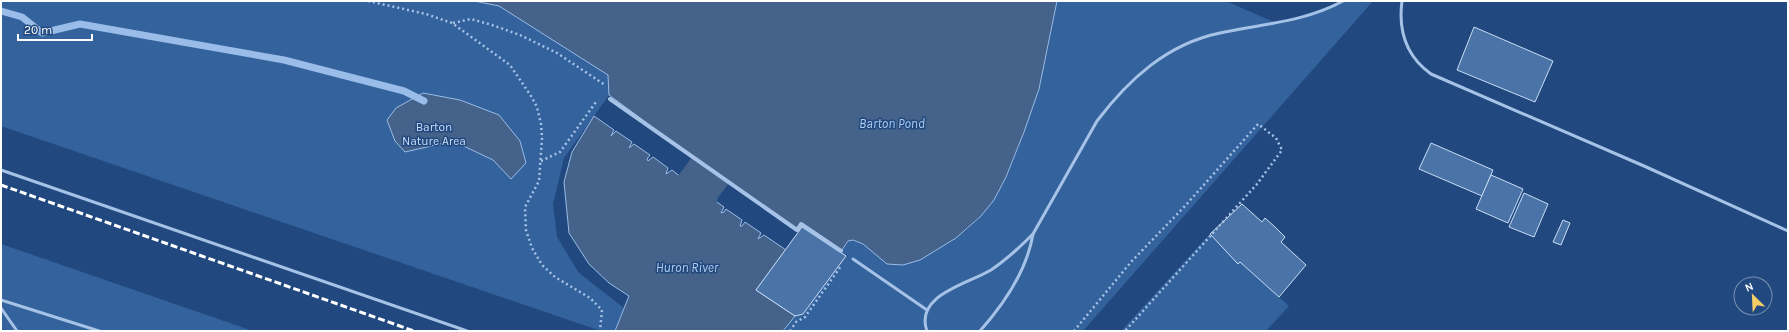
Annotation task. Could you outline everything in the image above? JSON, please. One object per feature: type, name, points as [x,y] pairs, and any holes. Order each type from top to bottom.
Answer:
[{"type":"street","points":[[610,99],[797,230],[801,224],[841,251]]},
{"type":"lane","points":[[927,331],[924,321],[927,310],[939,295],[990,270],[1011,255],[1033,234],[1097,121],[1109,104],[1140,72],[1172,51],[1198,40],[1219,33],[1297,18],[1319,12],[1343,1]]},
{"type":"lane","points":[[1402,1],[1400,15],[1403,38],[1413,56],[1431,74],[1644,166],[1788,231]]},
{"type":"lane","points":[[1,170],[467,331]]},
{"type":"lane","points":[[980,331],[1023,269],[1031,250],[1033,234]]},
{"type":"lane","points":[[853,259],[927,310]]},
{"type":"lane","points":[[1,300],[99,331]]},
{"type":"lane","points":[[1,308],[17,331]]},
{"type":"path","points":[[368,1],[386,3],[452,23],[510,65],[537,108],[541,124],[542,138],[539,181],[525,207],[526,230],[532,248],[542,265],[555,277],[590,298],[602,310],[600,331]]},
{"type":"path","points":[[452,23],[471,19],[520,35],[557,53],[607,86],[604,90]]},
{"type":"path","points":[[541,161],[560,152],[599,98]]},
{"type":"path","points":[[1074,331],[1131,262],[1185,206],[1258,124],[1276,138],[1282,150],[1257,184],[1125,331]]},
{"type":"path","points":[[790,331],[796,322],[805,317],[834,276]]},
{"type":"green space","name":"Barton Nature Area","points":[[1,1],[474,1],[499,6],[609,75],[609,95],[564,158],[553,204],[557,237],[579,273],[624,308],[615,331],[601,331],[1,126]]},
{"type":"green space","points":[[1057,1],[1226,1],[1276,23],[1297,18],[1343,1],[1373,1],[1083,331],[783,331],[795,316],[803,314],[845,256],[840,253],[850,240],[857,241],[903,265],[920,258],[954,239],[970,227],[986,210],[1006,177],[1024,133],[1041,77]]},
{"type":"green space","points":[[1210,234],[1289,306],[1266,331],[1121,331]]},
{"type":"green space","points":[[1,244],[253,331],[1,331]]},
{"type":"water","name":"Barton Pond","points":[[474,1],[1057,1],[1039,89],[1006,177],[994,200],[981,216],[956,238],[920,260],[903,265],[887,264],[863,244],[853,240],[848,241],[840,253],[780,218],[751,199],[609,95],[608,75],[499,6]]},
{"type":"water","points":[[423,93],[460,100],[499,115],[520,141],[526,163],[511,179],[493,160],[453,141],[405,152],[395,141],[387,120],[396,108]]},
{"type":"water","name":"Huron River","points":[[594,116],[614,130],[611,136],[616,131],[632,142],[629,148],[634,144],[650,155],[647,159],[648,161],[653,157],[668,168],[666,174],[672,170],[687,182],[685,187],[690,183],[706,194],[703,200],[708,196],[724,207],[721,213],[726,209],[742,220],[740,226],[742,226],[745,222],[761,233],[758,239],[764,235],[786,250],[756,290],[795,316],[783,331],[615,331],[629,296],[609,283],[589,264],[569,233],[564,182],[572,152]]},
{"type":"building","points":[[1474,27],[1553,61],[1535,102],[1457,70]]},
{"type":"building","points":[[1431,143],[1493,170],[1482,196],[1419,169]]},
{"type":"building","points":[[1491,175],[1523,189],[1508,223],[1476,209]]},
{"type":"building","points":[[1524,193],[1548,204],[1534,237],[1509,227]]},
{"type":"building","points":[[1242,204],[1262,222],[1265,218],[1275,227],[1285,237],[1281,242],[1306,265],[1279,297],[1240,262],[1238,264],[1210,234]]},
{"type":"building","points":[[1563,220],[1570,223],[1561,245],[1553,242]]},
{"type":"building","points":[[802,227],[846,256],[803,314],[795,316],[756,290]]},
{"type":"waterway","name":"Huron River","points":[[663,331],[697,188],[712,168],[754,40],[750,1]]},
{"type":"waterway","points":[[1,11],[22,17],[42,33],[80,24],[284,60],[404,91],[424,101]]},
{"type":"railway","points":[[1,185],[414,331]]}]
